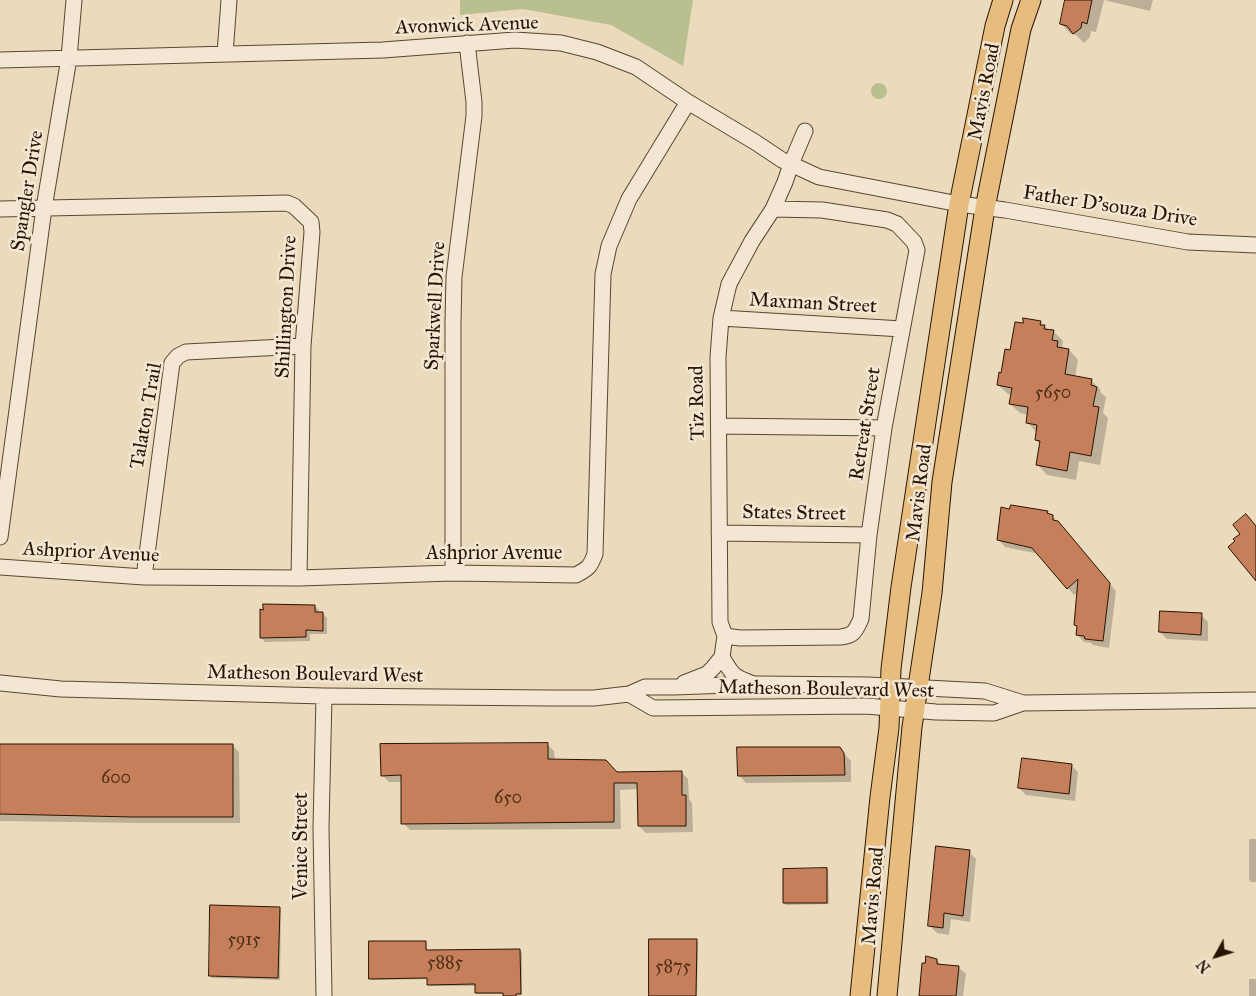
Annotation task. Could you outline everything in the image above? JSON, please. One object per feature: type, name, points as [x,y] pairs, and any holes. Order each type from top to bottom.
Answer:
[{"type":"main road","name":"Mavis Road","points":[[860,996],[880,797],[889,728],[891,670],[901,587],[959,204],[995,26],[1003,0]]},
{"type":"main road","name":"Mavis Road","points":[[887,996],[915,710],[932,593],[942,482],[985,208],[1021,30],[1031,0]]},
{"type":"street","name":"Spangler Drive","points":[[0,537],[44,208],[69,58],[74,0]]},
{"type":"street","points":[[225,54],[229,0]]},
{"type":"street","name":"Avonwick Avenue","points":[[0,60],[383,50],[515,40],[561,43],[597,52],[636,67],[688,102],[782,160],[819,177],[959,204]]},
{"type":"street","name":"Sparkwell Drive","points":[[453,573],[454,277],[474,116],[467,43]]},
{"type":"street","name":"Ashprior Avenue","points":[[0,567],[144,577],[299,578],[453,573],[576,575],[584,571],[591,565],[595,554],[603,274],[609,246],[629,199],[688,102]]},
{"type":"street","name":"Tiz Road","points":[[722,657],[725,636],[720,622],[718,426],[718,357],[721,318],[729,284],[752,241],[773,209],[805,131]]},
{"type":"street","name":"Shillington Drive","points":[[44,208],[287,203],[294,206],[311,222],[312,232],[303,346],[299,578]]},
{"type":"street","name":"Father D'souza Drive","points":[[959,204],[1090,224],[1188,242],[1256,245]]},
{"type":"street","points":[[0,210],[44,208]]},
{"type":"street","name":"Retreat Street","points":[[725,636],[740,638],[850,636],[861,619],[869,535],[884,428],[917,250],[914,242],[897,224],[887,220],[822,210],[773,209]]},
{"type":"street","name":"Maxman Street","points":[[721,318],[902,329]]},
{"type":"street","name":"Talaton Trail","points":[[144,577],[172,363],[178,356],[186,352],[303,346]]},
{"type":"street","points":[[718,426],[884,428]]},
{"type":"street","name":"States Street","points":[[719,533],[869,535]]},
{"type":"street","points":[[674,687],[707,674],[722,657],[731,673],[738,678],[756,684]]},
{"type":"street","name":"Matheson Boulevard West","points":[[0,683],[61,689],[324,696],[551,698],[594,698],[629,694],[646,687],[756,684],[868,685],[985,691],[1023,703]]},
{"type":"street","name":"Matheson Boulevard West","points":[[629,694],[653,708],[866,706],[936,712],[994,712],[1023,703],[1256,700]]},
{"type":"street","name":"Venice Street","points":[[324,696],[321,828],[324,996]]},
{"type":"green space","points":[[460,0],[693,0],[683,66],[611,25],[523,9],[460,15]]},
{"type":"green space","points":[[879,83],[887,91],[879,99],[871,91]]},
{"type":"building","points":[[1065,0],[1092,0],[1087,24],[1082,22],[1081,28],[1073,34],[1067,26],[1060,24]]},
{"type":"building","points":[[1023,318],[1041,321],[1040,325],[1045,325],[1044,329],[1054,330],[1052,340],[1058,341],[1057,347],[1069,349],[1065,374],[1092,379],[1091,385],[1097,387],[1093,406],[1099,407],[1091,456],[1070,452],[1067,471],[1036,465],[1040,441],[1035,440],[1037,425],[1026,423],[1028,407],[1009,404],[1012,388],[997,385],[1005,349],[1010,350],[1015,322],[1023,323]]},
{"type":"building","points":[[1011,505],[1048,511],[1047,513],[1053,515],[1053,520],[1058,521],[1110,583],[1103,641],[1085,639],[1084,636],[1076,635],[1077,626],[1074,625],[1078,579],[1067,589],[1032,548],[997,540],[1001,507],[1009,509]]},
{"type":"building","points":[[1246,514],[1256,526],[1256,581],[1228,547],[1235,541],[1233,539],[1240,534],[1233,525]]},
{"type":"building","points":[[263,604],[315,605],[315,612],[323,612],[323,631],[306,630],[306,637],[260,638],[260,609],[263,610]]},
{"type":"building","points":[[1160,611],[1202,613],[1201,635],[1159,632]]},
{"type":"building","points":[[548,743],[548,759],[606,760],[617,772],[682,771],[682,795],[686,795],[686,826],[638,826],[637,783],[614,783],[614,822],[401,824],[401,775],[381,776],[380,744]]},
{"type":"building","points":[[0,744],[233,744],[233,817],[0,814]]},
{"type":"building","points":[[737,747],[840,747],[844,753],[845,775],[738,776]]},
{"type":"building","points":[[1022,758],[1072,764],[1069,794],[1018,788]]},
{"type":"building","points":[[936,846],[970,850],[963,916],[944,913],[943,928],[928,926]]},
{"type":"building","points":[[827,868],[827,903],[783,903],[783,869]]},
{"type":"building","points":[[210,905],[280,907],[278,978],[209,976]]},
{"type":"building","points":[[649,939],[697,939],[696,996],[649,996]]},
{"type":"building","points":[[369,941],[426,941],[426,950],[520,949],[521,994],[503,996],[503,993],[475,993],[475,984],[427,985],[427,978],[369,979]]},
{"type":"building","points":[[926,956],[937,959],[937,964],[959,966],[956,996],[919,996],[922,963],[925,963]]}]
